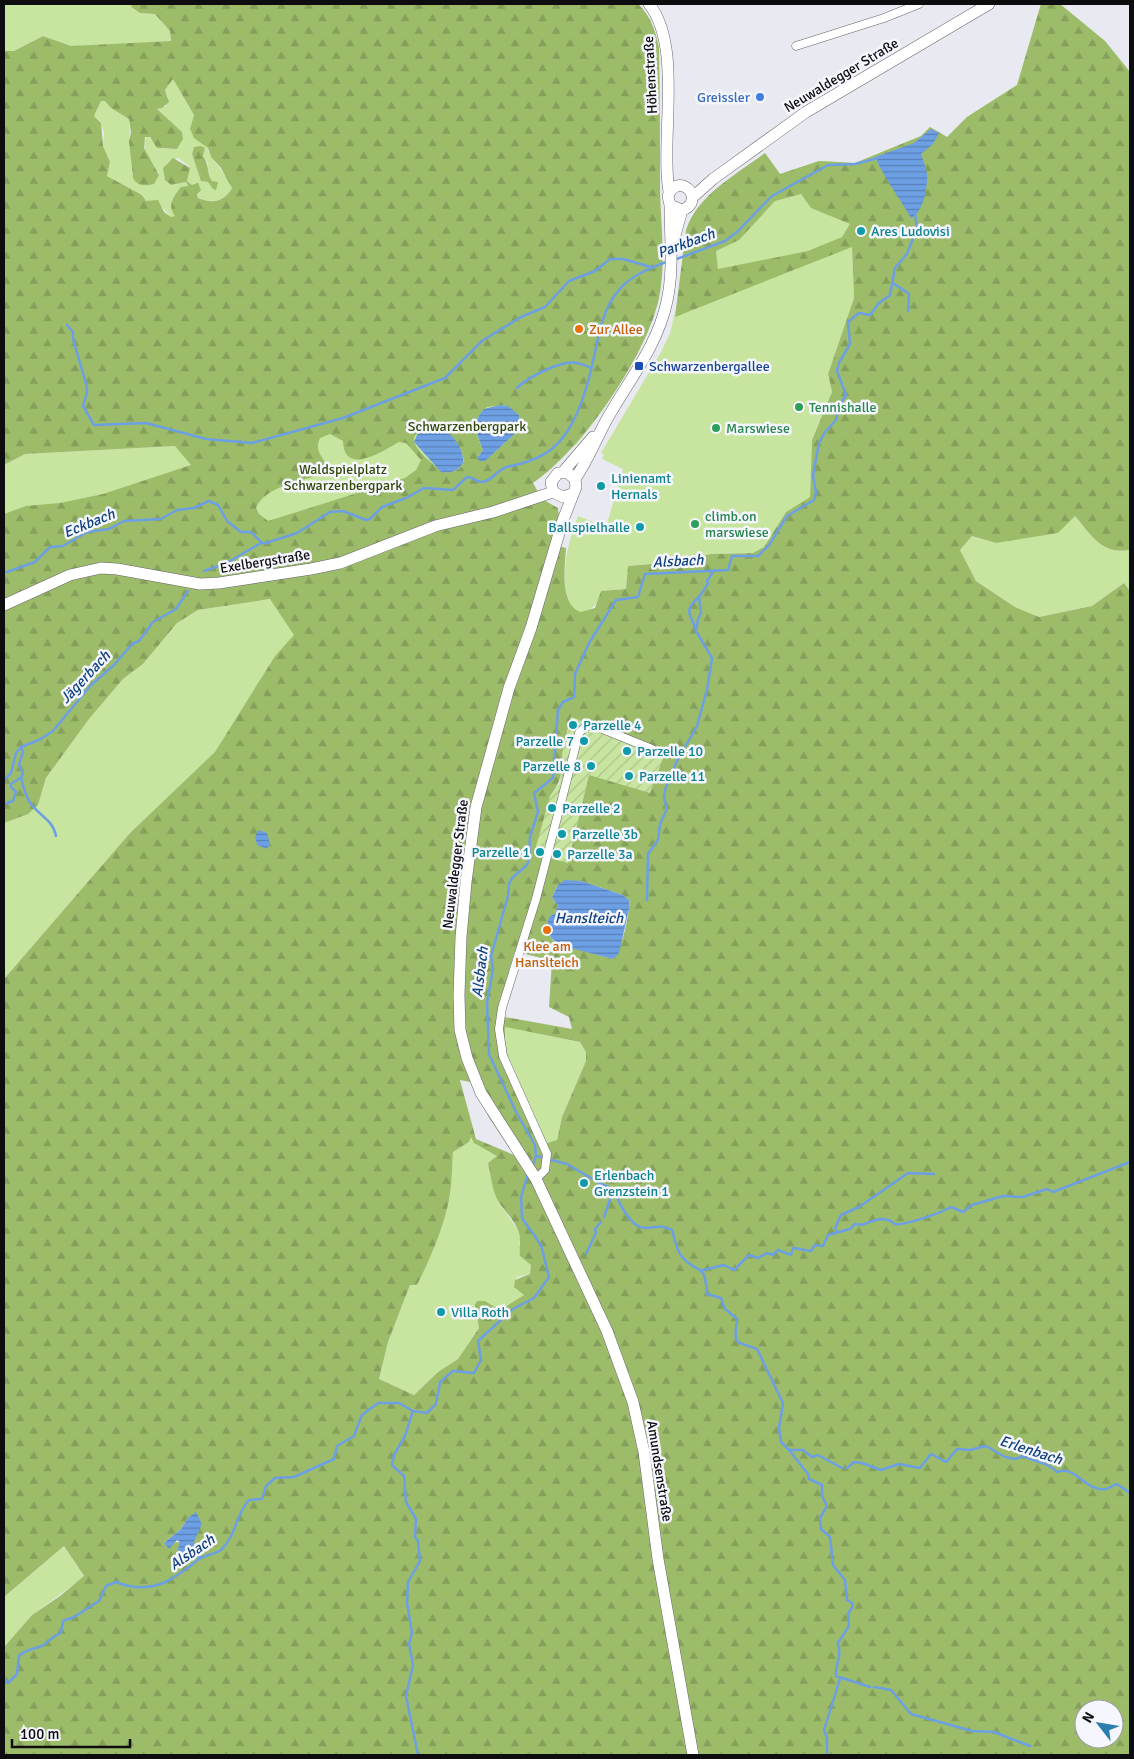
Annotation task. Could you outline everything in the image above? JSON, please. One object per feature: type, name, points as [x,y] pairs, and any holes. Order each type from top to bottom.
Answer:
[{"type":"main road","name":"Höhenstraße","points":[[649,4],[657,15],[665,40],[668,149],[666,180],[669,192]]},
{"type":"main road","name":"Neuwaldegger Straße","points":[[669,192],[687,190],[712,179],[806,112],[989,4]]},
{"type":"main road","name":"Höhenstraße","points":[[668,149],[673,177],[687,190]]},
{"type":"main road","name":"Neuwaldegger Straße","points":[[671,250],[682,210],[690,206],[687,190]]},
{"type":"main road","points":[[606,421],[563,472],[554,475],[554,490],[572,494],[576,487],[575,479],[606,421],[654,342],[662,323],[671,271],[670,205],[667,199],[669,192]]},
{"type":"main road","points":[[670,205],[682,210]]},
{"type":"main road","points":[[563,472],[570,474],[575,479]]},
{"type":"main road","name":"Neuwaldegger Straße","points":[[554,490],[562,520]]},
{"type":"main road","name":"Exelbergstraße","points":[[4,605],[70,575],[101,568],[117,569],[200,584],[245,580],[340,563],[413,533],[493,512],[554,490]]},
{"type":"main road","name":"Neuwaldegger Straße","points":[[535,1177],[481,1093],[464,1048],[459,1009],[462,937],[472,835],[480,788],[494,737],[531,628],[562,520],[572,494]]},
{"type":"main road","name":"Amundsenstraße","points":[[535,1177],[607,1332],[637,1418],[645,1459],[658,1559],[693,1755]]},
{"type":"street","points":[[796,46],[884,18],[919,4]]},
{"type":"street","points":[[535,1177],[542,1174],[547,1154],[503,1056],[500,1037],[500,1017],[536,899],[579,733],[586,726],[595,726],[652,749]]},
{"type":"green space","points":[[4,4],[132,4],[131,7],[140,13],[155,14],[170,31],[171,41],[71,47],[43,36],[14,51],[4,51]]},
{"type":"green space","points":[[132,4],[638,4],[646,13],[654,29],[659,47],[660,191],[663,258],[659,298],[652,321],[641,346],[610,400],[572,448],[552,468],[533,483],[542,499],[558,508],[559,517],[551,544],[566,548],[566,593],[569,602],[581,612],[595,608],[601,591],[626,589],[628,566],[675,562],[711,554],[753,553],[764,547],[786,512],[810,497],[812,440],[832,392],[828,374],[854,298],[852,247],[675,317],[686,230],[691,218],[708,196],[765,153],[780,174],[819,161],[855,163],[921,136],[930,127],[947,137],[967,117],[1017,85],[1041,4],[1060,4],[1105,41],[1130,72],[1130,550],[1120,551],[1105,547],[1092,537],[1075,516],[1058,533],[996,543],[972,536],[960,550],[976,581],[1015,607],[1039,617],[1092,606],[1124,583],[1130,591],[1130,1755],[4,1755],[4,1647],[32,1615],[60,1596],[84,1576],[64,1546],[4,1597],[4,979],[130,833],[215,752],[275,656],[294,635],[270,599],[198,610],[177,623],[143,664],[123,679],[89,719],[46,778],[38,805],[28,814],[4,823],[4,514],[26,506],[60,503],[103,494],[191,465],[175,446],[25,454],[4,465],[4,51],[14,51],[43,36],[71,46],[171,41],[170,31],[155,14],[140,13],[131,7]],"holes":[[[173,79],[194,115],[190,129],[194,138],[208,148],[211,157],[221,168],[232,188],[221,199],[208,201],[198,198],[197,195],[201,190],[198,183],[192,185],[187,181],[190,168],[173,158],[163,168],[165,180],[171,185],[186,182],[188,186],[181,187],[173,198],[171,209],[175,216],[171,217],[164,212],[158,200],[146,201],[142,195],[107,176],[110,162],[103,146],[101,123],[94,116],[101,101],[105,101],[111,108],[129,119],[133,178],[139,184],[154,184],[159,175],[144,148],[145,137],[150,137],[157,148],[177,149],[183,139],[182,132],[157,109],[162,108],[169,102],[165,90]],[[801,194],[811,208],[850,224],[842,237],[808,251],[718,269],[716,251],[739,240],[775,201]],[[504,405],[519,415],[520,429],[485,461],[478,456],[483,450],[478,439],[476,427],[476,422],[487,407]],[[434,425],[449,435],[461,450],[462,465],[456,470],[445,473],[426,458],[414,442],[414,438],[420,428]],[[330,434],[343,441],[345,452],[350,458],[357,460],[375,455],[399,442],[406,443],[421,460],[416,470],[405,478],[268,521],[259,514],[256,508],[267,494],[285,485],[323,474],[326,464],[319,451],[320,438]],[[571,717],[651,751],[607,778],[589,774],[550,796],[561,775],[564,748]],[[581,881],[623,895],[629,900],[625,931],[619,949],[613,959],[555,943],[548,933],[549,917],[555,913],[558,906],[552,897],[558,885]],[[515,951],[552,961],[549,1007],[569,1017],[572,1029],[499,1016],[500,1001]],[[505,1027],[580,1042],[586,1052],[586,1061],[562,1117],[557,1140],[547,1143],[517,1083],[508,1055]],[[460,1080],[470,1082],[490,1119],[514,1155],[476,1139]],[[471,1137],[474,1143],[497,1156],[488,1163],[494,1192],[517,1228],[520,1238],[520,1256],[531,1265],[530,1274],[515,1280],[514,1287],[524,1295],[500,1310],[485,1301],[477,1301],[475,1305],[479,1328],[458,1359],[438,1372],[414,1395],[379,1379],[388,1342],[410,1285],[417,1285],[441,1229],[450,1194],[453,1152],[469,1142]],[[188,1518],[201,1524],[194,1542],[176,1555],[181,1542],[164,1543],[181,1529]]]},
{"type":"green space","points":[[1041,4],[1060,4],[1105,41],[1130,72],[852,246],[854,298],[828,374],[832,392],[812,440],[810,497],[786,512],[764,547],[753,553],[711,554],[675,562],[628,566],[626,589],[601,591],[599,599],[590,610],[578,612],[573,610],[569,605],[565,586],[565,566],[574,526],[578,516],[606,527],[623,469],[602,459],[604,455],[601,453],[661,352],[670,333],[679,296],[685,236],[690,220],[709,195],[765,153],[780,174],[819,161],[855,163],[921,136],[930,127],[947,137],[967,117],[1017,85]]},
{"type":"green space","points":[[173,79],[194,115],[191,132],[207,147],[210,156],[226,176],[232,188],[221,199],[207,201],[197,197],[200,192],[187,181],[189,166],[178,158],[168,162],[164,172],[166,180],[171,185],[186,182],[188,186],[175,197],[175,217],[171,217],[160,205],[146,201],[142,195],[107,176],[110,162],[103,146],[104,133],[100,121],[94,116],[101,101],[105,100],[111,108],[129,119],[132,175],[157,179],[159,173],[145,150],[144,145],[147,136],[163,149],[177,149],[165,116],[157,109],[166,106],[168,97],[165,90]],"holes":[[[194,147],[205,148],[203,156],[208,163],[212,186],[208,182],[201,181],[192,154]]]},
{"type":"green space","points":[[201,146],[205,148],[203,156],[207,163],[210,178],[212,181],[218,182],[216,190],[208,182],[201,181],[192,154],[194,147]]},
{"type":"green space","name":"Schwarzenbergpark","points":[[661,277],[651,322],[630,366],[604,408],[576,445],[560,446],[265,534],[4,565],[4,465],[25,454],[175,446]]},
{"type":"green space","points":[[1075,516],[1092,537],[1105,547],[1120,551],[1130,550],[1130,591],[1124,583],[1092,606],[1039,617],[1015,607],[976,581],[960,550],[972,536],[996,543]]},
{"type":"green space","points":[[271,599],[295,635],[275,656],[216,752],[130,833],[4,979],[4,823],[27,814],[38,805],[46,778],[89,719],[123,679],[143,664],[177,623],[198,610]]},
{"type":"green space","points":[[571,717],[665,753],[650,793],[589,775],[568,863],[534,854],[550,796],[559,784],[564,760],[562,754]]},
{"type":"green space","points":[[504,1026],[580,1042],[586,1052],[586,1061],[562,1117],[557,1140],[547,1143],[518,1083],[508,1055]]},
{"type":"green space","points":[[471,1136],[498,1156],[488,1163],[494,1190],[499,1203],[521,1236],[519,1244],[531,1265],[530,1274],[517,1277],[514,1284],[524,1295],[500,1310],[485,1301],[475,1305],[479,1328],[458,1359],[438,1372],[414,1395],[379,1379],[388,1342],[410,1285],[417,1285],[450,1195],[453,1151],[469,1142]]},
{"type":"green space","points":[[64,1546],[84,1577],[32,1615],[4,1647],[4,1597]]},
{"type":"water","points":[[931,129],[939,133],[933,144],[921,154],[927,171],[927,186],[919,211],[911,218],[875,157],[914,143]]},
{"type":"water","points":[[500,405],[508,406],[519,415],[520,429],[485,461],[480,461],[477,458],[483,450],[477,434],[476,424],[484,409]]},
{"type":"water","points":[[430,425],[443,429],[458,444],[463,457],[463,463],[456,470],[441,472],[414,442],[420,428]]},
{"type":"water","points":[[259,830],[267,833],[270,844],[267,849],[257,845],[255,836]]},
{"type":"water","name":"Hanslteich","points":[[565,880],[581,881],[623,895],[629,900],[629,909],[619,953],[613,959],[563,946],[551,938],[548,931],[549,917],[555,913],[558,906],[552,897],[558,885]]},
{"type":"water","points":[[196,1512],[202,1524],[194,1542],[197,1555],[178,1564],[176,1555],[180,1542],[177,1540],[169,1549],[164,1543],[181,1529],[188,1518]]},
{"type":"waterway","name":"Parkbach","points":[[674,260],[725,241],[738,231],[772,196],[828,165],[855,164],[878,158]]},
{"type":"waterway","name":"Alsbach","points":[[532,1167],[536,1156],[535,1145],[516,1112],[489,1054],[487,1003],[493,969],[491,956],[508,896],[509,884],[512,878],[527,865],[529,860],[530,837],[538,812],[534,793],[553,778],[558,710],[563,702],[574,697],[575,674],[589,643],[616,600],[638,597],[645,574],[728,570],[732,556],[758,556],[769,545],[787,516],[814,500],[816,493],[813,475],[819,443],[825,432],[836,420],[839,406],[846,395],[837,371],[839,363],[850,344],[848,322],[859,313],[870,315],[879,303],[890,295],[895,268],[907,254],[917,228],[915,213]]},
{"type":"waterway","points":[[67,325],[73,332],[73,339],[87,387],[83,406],[94,425],[146,423],[206,439],[252,443],[343,418],[445,378],[482,341],[521,317],[545,307],[569,281],[595,271],[610,259],[623,259],[651,267]]},
{"type":"waterway","name":"Eckbach","points":[[4,573],[35,562],[50,547],[63,546],[87,532],[109,529],[124,521],[161,519],[177,510],[194,508],[209,501],[218,505],[227,521],[241,532],[251,532],[262,543],[266,543],[297,533],[330,512],[343,511],[366,520],[370,519],[382,507],[406,498],[424,488],[453,490],[467,477],[484,482],[504,468],[537,458],[548,452],[562,439],[576,417],[586,390],[603,320],[613,298],[634,277],[666,262]]},
{"type":"waterway","points":[[893,283],[909,294],[908,311]]},
{"type":"waterway","points":[[517,388],[528,379],[563,364],[577,363],[591,368]]},
{"type":"waterway","name":"Jägerbach","points":[[204,571],[225,564],[261,543]]},
{"type":"waterway","points":[[647,900],[648,854],[658,840],[660,824],[667,809],[664,798],[665,790],[677,761],[697,726],[707,690],[712,658],[696,631],[701,613],[699,597],[708,584],[707,581],[714,570]]},
{"type":"waterway","name":"Jägerbach","points":[[4,780],[11,773],[16,753],[21,747],[39,740],[53,731],[90,686],[114,665],[132,644],[139,641],[153,622],[176,609],[188,591]]},
{"type":"waterway","points":[[696,630],[689,609],[699,597]]},
{"type":"waterway","points":[[4,804],[13,801],[16,792],[11,787],[11,784],[23,774],[19,765],[23,752],[21,747]]},
{"type":"waterway","points":[[21,777],[29,801],[49,822],[56,836]]},
{"type":"waterway","name":"Erlenbach","points":[[536,1156],[567,1164],[601,1184],[614,1189],[625,1213],[639,1227],[661,1227],[672,1230],[677,1248],[682,1257],[703,1273],[707,1294],[721,1298],[725,1309],[737,1319],[735,1334],[737,1341],[757,1349],[783,1403],[779,1428],[781,1442],[789,1450],[803,1450],[812,1457],[818,1455],[842,1468]]},
{"type":"waterway","points":[[703,1270],[724,1265],[734,1270],[749,1255],[758,1258],[767,1253],[773,1255],[778,1250],[791,1255],[793,1248],[811,1251],[815,1245],[823,1246],[828,1235],[850,1229],[855,1224],[862,1225],[882,1219],[900,1224],[923,1218],[951,1207],[963,1212],[972,1205],[1003,1196],[1023,1197],[1047,1189],[1053,1192],[1130,1162]]},
{"type":"waterway","points":[[837,1232],[835,1228],[841,1215],[859,1207],[908,1173],[934,1174]]},
{"type":"waterway","name":"Alsbach","points":[[4,1678],[8,1683],[17,1674],[19,1656],[22,1653],[45,1644],[61,1633],[63,1621],[74,1617],[99,1601],[106,1586],[116,1582],[129,1586],[151,1587],[170,1580],[201,1558],[221,1550],[230,1538],[241,1512],[249,1500],[262,1499],[266,1486],[275,1478],[294,1477],[334,1459],[337,1446],[354,1436],[362,1415],[378,1403],[399,1403],[413,1411],[427,1413],[436,1404],[440,1382],[453,1371],[474,1373],[481,1360],[478,1341],[513,1309],[534,1298],[549,1277],[541,1245],[522,1218],[521,1197],[528,1174]]},
{"type":"waterway","points":[[604,1217],[610,1200],[609,1187]]},
{"type":"waterway","points":[[586,1254],[596,1233],[595,1229],[601,1222]]},
{"type":"waterway","points":[[413,1411],[405,1436],[394,1455],[392,1465],[404,1476],[406,1502],[416,1519],[415,1537],[418,1541],[420,1561],[408,1582],[407,1603],[412,1633],[409,1644],[413,1665],[406,1696],[418,1755]]},
{"type":"waterway","name":"Erlenbach","points":[[847,1468],[854,1462],[881,1470],[899,1464],[920,1468],[931,1454],[946,1462],[957,1449],[970,1450],[986,1446],[1005,1457],[1015,1459],[1023,1456],[1049,1466],[1057,1472],[1070,1472],[1092,1487],[1106,1489],[1117,1484],[1130,1493]]},
{"type":"waterway","points":[[789,1450],[808,1474],[809,1479],[822,1485],[822,1496],[827,1506],[820,1518],[821,1529],[830,1537],[833,1565],[845,1580],[847,1600],[853,1606],[848,1614],[849,1626],[838,1643],[839,1658],[836,1676],[870,1687]]},
{"type":"waterway","name":"Alsbach","points":[[197,1555],[201,1558]]},
{"type":"waterway","points":[[827,1755],[827,1738],[824,1730],[840,1679]]},
{"type":"waterway","points":[[874,1687],[891,1690],[911,1714],[972,1731],[994,1732],[1030,1746]]},
{"type":"place","name":"Greissler","points":[[760,97]]},
{"type":"place","name":"Ares Ludovisi","points":[[861,231]]},
{"type":"place","name":"Zur Allee","points":[[579,329]]},
{"type":"place","name":"Schwarzenbergallee","points":[[639,366]]},
{"type":"place","name":"Tennishalle","points":[[799,407]]},
{"type":"place","name":"Marswiese","points":[[716,428]]},
{"type":"place","name":"Linienamt Hernals","points":[[601,486]]},
{"type":"place","name":"climb.on marswiese","points":[[695,524]]},
{"type":"place","name":"Ballspielhalle","points":[[640,527]]},
{"type":"place","name":"Parzelle 4","points":[[573,725]]},
{"type":"place","name":"Parzelle 7","points":[[584,741]]},
{"type":"place","name":"Parzelle 10","points":[[627,751]]},
{"type":"place","name":"Parzelle 8","points":[[591,766]]},
{"type":"place","name":"Parzelle 11","points":[[629,776]]},
{"type":"place","name":"Parzelle 2","points":[[552,808]]},
{"type":"place","name":"Parzelle 3b","points":[[562,834]]},
{"type":"place","name":"Parzelle 1","points":[[540,852]]},
{"type":"place","name":"Parzelle 3a","points":[[557,854]]},
{"type":"place","name":"Klee am Hanslteich","points":[[547,930]]},
{"type":"place","name":"Erlenbach Grenzstein 1","points":[[584,1183]]},
{"type":"place","name":"Villa Roth","points":[[441,1312]]},
{"type":"park label","name":"Waldspielplatz Schwarzenbergpark","points":[[343,478]]}]
